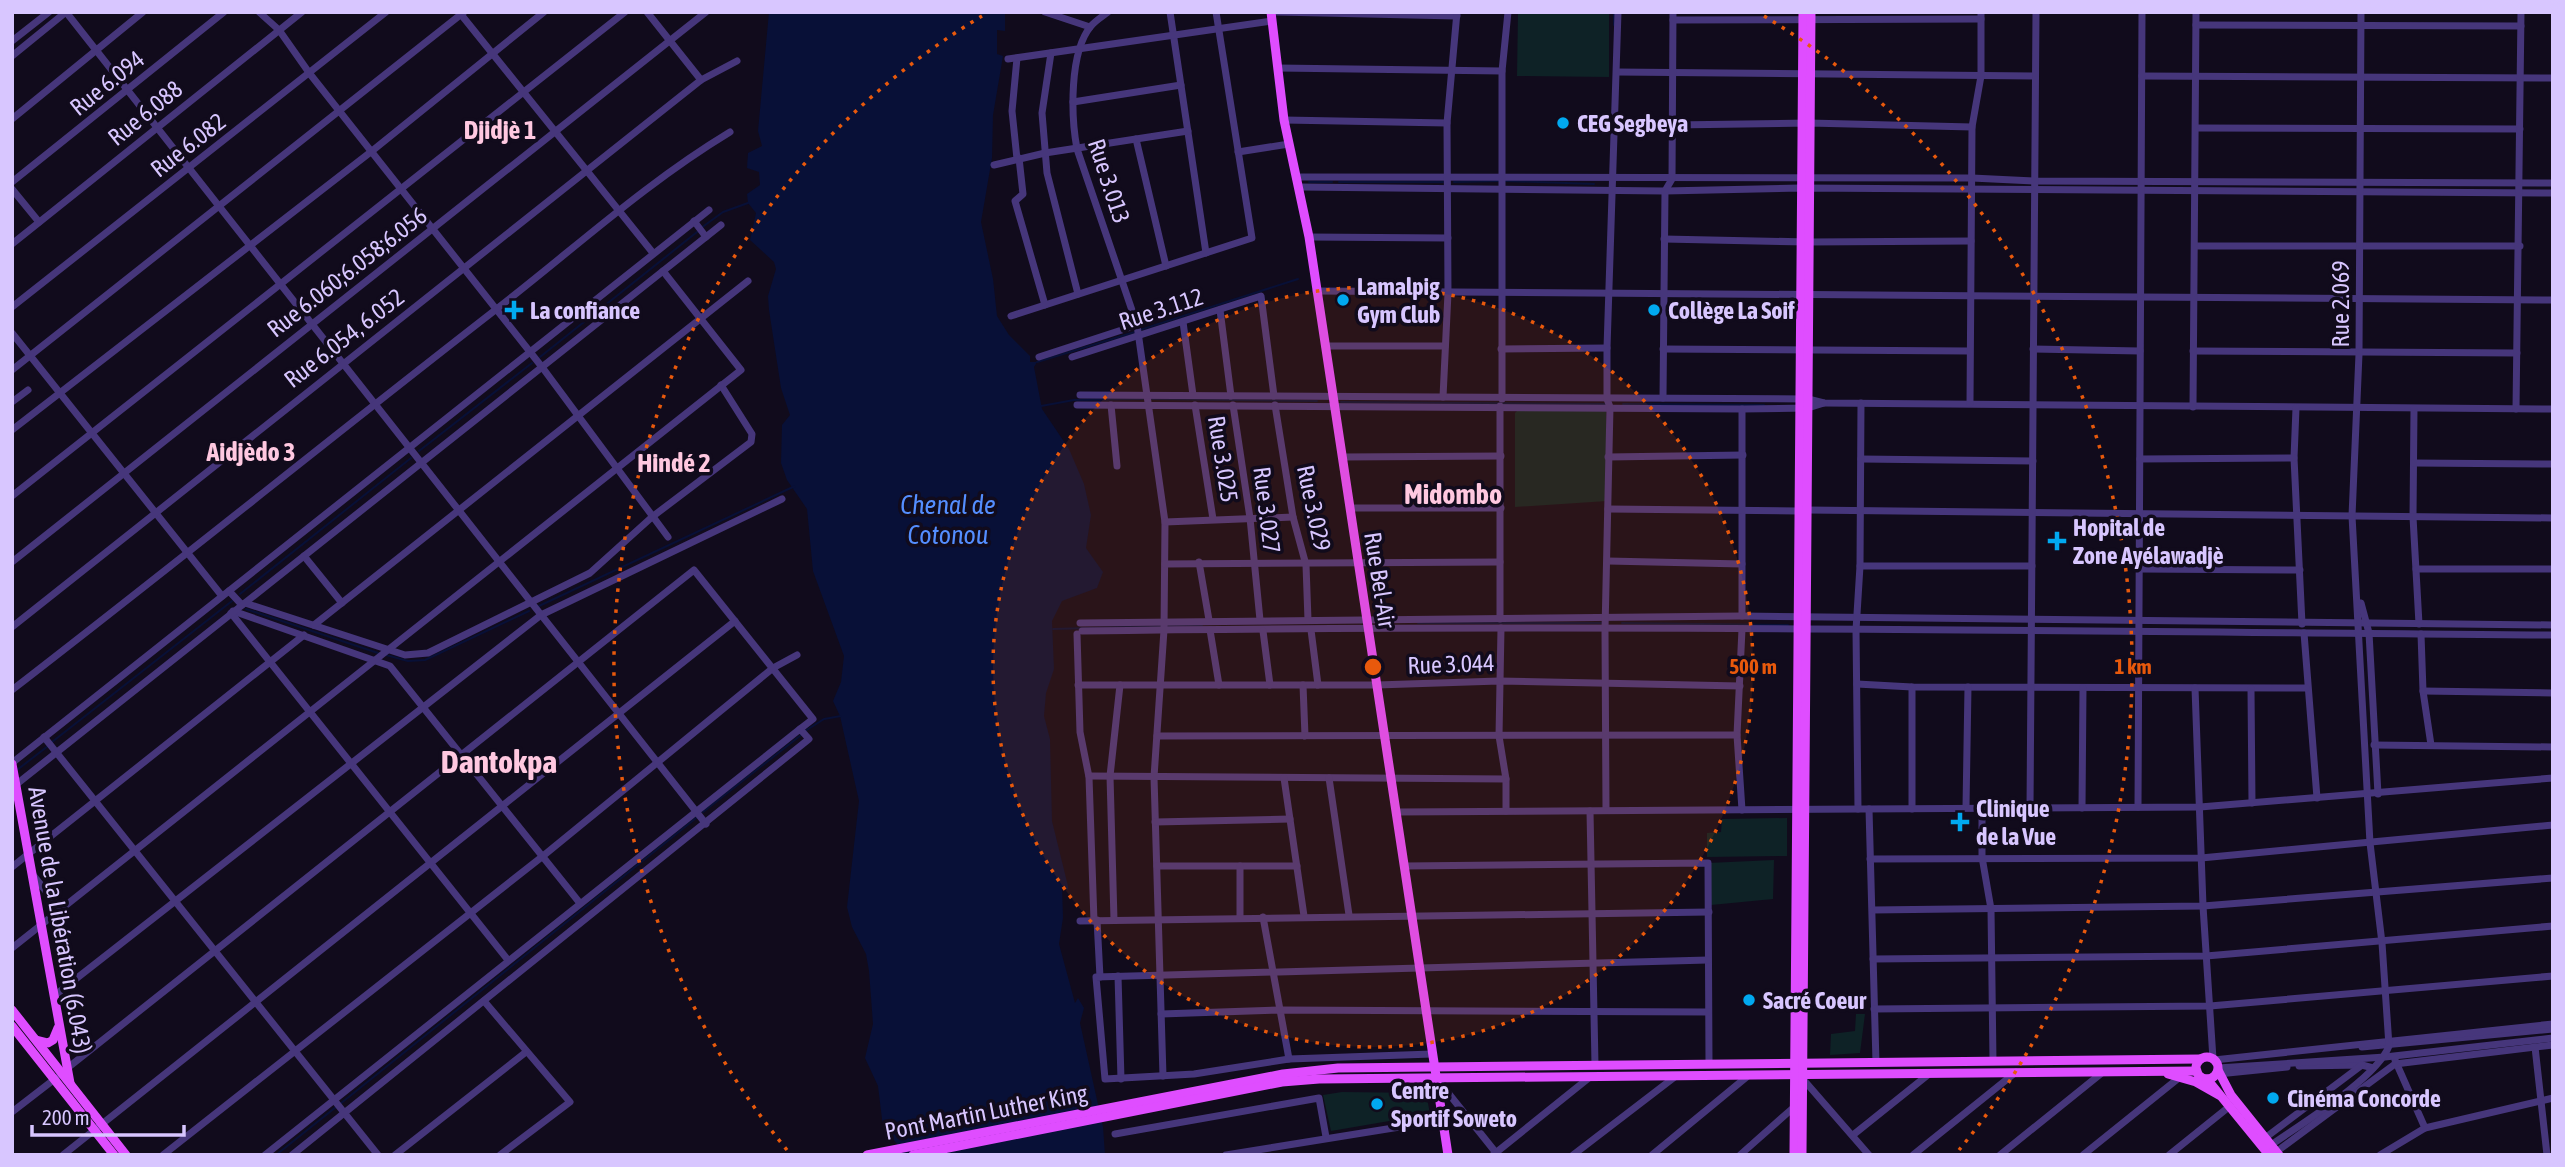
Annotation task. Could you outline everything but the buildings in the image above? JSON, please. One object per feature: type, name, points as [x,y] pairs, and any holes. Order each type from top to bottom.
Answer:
[{"type":"main road","name":"Rue Bel-Air","points":[[1273,15],[1284,120],[1309,237],[1315,291],[1448,1155]]},
{"type":"main road","points":[[1802,1155],[1798,1061],[1807,16]]},
{"type":"main road","name":"Avenue de la Libération (6.043)","points":[[12,764],[59,1023],[61,1073],[98,1127]]},
{"type":"main road","points":[[12,1010],[61,1073],[114,1155]]},
{"type":"main road","points":[[36,1040],[44,1043],[53,1040],[59,1023]]},
{"type":"main road","points":[[13,1028],[61,1073]]},
{"type":"main road","points":[[2197,1071],[2200,1059]]},
{"type":"main road","points":[[1113,1111],[1299,1071],[1434,1065],[2200,1059],[2216,1065],[2231,1095],[2269,1150]]},
{"type":"main road","points":[[2207,1079],[2214,1076],[2216,1065]]},
{"type":"main road","points":[[2146,1071],[2202,1084],[2227,1102]]},
{"type":"main road","points":[[1113,1111],[1282,1082],[1340,1078],[2197,1071],[2269,1150]]},
{"type":"main road","points":[[1794,1155],[1793,1108],[1799,1075]]},
{"type":"main road","name":"Pont Martin Luther King","points":[[867,1155],[1113,1111]]},
{"type":"main road","name":"Pont Martin Luther King","points":[[913,1155],[1113,1111]]},
{"type":"main road","points":[[98,1127],[126,1155]]},
{"type":"street","points":[[12,41],[49,12]]},
{"type":"street","points":[[12,56],[66,12],[706,824]]},
{"type":"street","points":[[12,120],[143,12]]},
{"type":"street","name":"Rue 6.094","points":[[12,181],[224,12]]},
{"type":"street","points":[[259,12],[279,30],[310,74],[530,351],[668,537]]},
{"type":"street","name":"Rue 6.088","points":[[12,244],[302,12]]},
{"type":"street","name":"Rue 6.082","points":[[12,307],[386,12]]},
{"type":"street","points":[[12,430],[372,151],[544,12]]},
{"type":"street","points":[[12,496],[279,282],[524,94],[625,12]]},
{"type":"street","points":[[647,12],[701,80]]},
{"type":"street","name":"Rue 6.060;6.058;6.056","points":[[12,562],[706,12]]},
{"type":"street","points":[[1045,12],[1090,27]]},
{"type":"street","points":[[1170,12],[1206,253]]},
{"type":"street","points":[[1011,316],[1252,238],[1216,12]]},
{"type":"street","points":[[1500,619],[1502,71],[1508,12]]},
{"type":"street","points":[[1606,810],[1605,630],[1608,617],[1609,403],[1607,348],[1612,190],[1615,178],[1618,12]]},
{"type":"street","points":[[2031,808],[2036,12]]},
{"type":"street","points":[[2138,807],[2142,12]]},
{"type":"street","points":[[2193,407],[2196,12]]},
{"type":"street","name":"Rue 2.069","points":[[2359,595],[2352,516],[2360,299],[2361,12]]},
{"type":"street","points":[[2516,409],[2521,12]]},
{"type":"street","points":[[12,370],[461,13],[653,253]]},
{"type":"street","name":"Rue 3.013","points":[[1105,13],[1090,27],[1082,48],[1073,102],[1077,149],[1137,325],[1166,522],[1164,630],[1154,777],[1163,1076]]},
{"type":"street","points":[[1045,305],[1015,201],[1023,194],[1012,111],[1013,58],[1218,29],[1273,15],[1457,14],[1447,123],[1448,293],[1443,397]]},
{"type":"street","points":[[1663,398],[1665,191],[1672,179],[1673,16],[1981,16],[1981,76],[1972,127],[1970,403]]},
{"type":"street","points":[[2196,24],[2521,26]]},
{"type":"street","points":[[1051,53],[1042,113],[1045,153],[1050,185],[1078,294]]},
{"type":"street","name":"Rue 6.054, 6.052","points":[[12,626],[701,80],[737,61]]},
{"type":"street","points":[[1278,68],[1502,71]]},
{"type":"street","points":[[1617,72],[2035,76]]},
{"type":"street","points":[[2142,76],[2553,78]]},
{"type":"street","points":[[1073,102],[1181,85]]},
{"type":"street","points":[[1284,120],[1447,123]]},
{"type":"street","points":[[1672,125],[1972,127]]},
{"type":"street","points":[[2196,128],[2520,130]]},
{"type":"street","points":[[994,165],[1045,153],[1188,131]]},
{"type":"street","points":[[12,690],[187,554],[373,402],[496,309],[618,209],[674,166],[730,132]]},
{"type":"street","points":[[1136,139],[1166,266]]},
{"type":"street","points":[[1238,152],[1289,144]]},
{"type":"street","points":[[1299,182],[1448,175],[1672,179],[1972,177],[2034,185]]},
{"type":"street","points":[[2141,186],[2196,181],[2553,183]]},
{"type":"street","points":[[1299,182],[1448,188],[1665,191],[1971,189],[2034,185],[2141,186],[2195,190],[2553,193]]},
{"type":"street","points":[[12,190],[39,222]]},
{"type":"street","points":[[12,764],[50,745],[232,612],[663,271],[700,229],[709,209]]},
{"type":"street","points":[[14,786],[50,745],[222,596],[653,253],[700,229],[721,225]]},
{"type":"street","points":[[1309,237],[1448,238]]},
{"type":"street","points":[[1664,239],[1971,241]]},
{"type":"street","points":[[2195,246],[2519,246]]},
{"type":"street","points":[[12,948],[617,471],[741,370],[663,271]]},
{"type":"street","points":[[314,625],[748,281]]},
{"type":"street","points":[[1315,291],[2553,300]]},
{"type":"street","name":"Rue 3.112","points":[[1072,357],[1261,296],[1274,396]]},
{"type":"street","points":[[1220,310],[1231,396]]},
{"type":"street","name":"Rue 3.025","points":[[1183,322],[1194,395]]},
{"type":"street","name":"Rue 3.112","points":[[1039,357],[1137,325]]},
{"type":"street","points":[[12,334],[222,596]]},
{"type":"street","points":[[1325,346],[1445,346]]},
{"type":"street","points":[[1501,349],[1607,348]]},
{"type":"street","points":[[1663,349],[1969,351]]},
{"type":"street","points":[[2034,349],[2140,351]]},
{"type":"street","points":[[2193,351],[2517,353]]},
{"type":"street","points":[[230,592],[242,603],[388,650],[410,656],[428,653],[532,604],[590,573],[652,516],[751,442],[752,435],[721,385]]},
{"type":"street","points":[[12,401],[28,390]]},
{"type":"street","points":[[1080,395],[1274,396],[1333,401],[1609,403],[1742,409],[1824,402],[2553,409]]},
{"type":"street","points":[[1077,405],[1275,405],[1443,397],[1501,402]]},
{"type":"street","points":[[1609,403],[1663,398],[1803,404]]},
{"type":"street","points":[[1858,809],[1856,630],[1859,619],[1861,403]]},
{"type":"street","points":[[1111,405],[1117,466]]},
{"type":"street","name":"Rue 3.025","points":[[1195,405],[1213,519]]},
{"type":"street","name":"Rue 3.027","points":[[1233,405],[1250,518],[1260,620]]},
{"type":"street","name":"Rue 3.029","points":[[1275,405],[1293,517],[1306,565],[1308,620]]},
{"type":"street","points":[[2296,408],[2294,458],[2302,624]]},
{"type":"street","points":[[1742,409],[1742,616]]},
{"type":"street","points":[[2414,409],[2413,517],[2419,624]]},
{"type":"street","points":[[1608,457],[1743,455]]},
{"type":"street","points":[[1342,457],[1501,456]]},
{"type":"street","points":[[2140,458],[2294,458]]},
{"type":"street","points":[[1861,459],[2033,461]]},
{"type":"street","points":[[2414,463],[2553,464]]},
{"type":"street","points":[[54,996],[541,615],[782,499]]},
{"type":"street","points":[[1350,508],[1501,508]]},
{"type":"street","points":[[1608,509],[2553,517]]},
{"type":"street","points":[[1166,522],[1293,517]]},
{"type":"street","points":[[304,555],[342,603]]},
{"type":"street","points":[[1608,561],[1742,564]]},
{"type":"street","points":[[1199,562],[1209,620]]},
{"type":"street","points":[[1165,564],[1500,562]]},
{"type":"street","points":[[1860,566],[2032,566]]},
{"type":"street","points":[[2139,569],[2300,570]]},
{"type":"street","points":[[2416,569],[2553,569]]},
{"type":"street","points":[[12,1112],[694,570],[813,719],[579,902],[265,1155]]},
{"type":"street","points":[[2269,1150],[2373,1068],[2385,1057],[2388,1043],[2382,943],[2370,843],[2358,624],[2359,595]]},
{"type":"street","points":[[2359,595],[2368,628],[2378,794]]},
{"type":"street","points":[[211,608],[220,619]]},
{"type":"street","points":[[232,612],[377,658],[394,669],[579,902]]},
{"type":"street","points":[[232,612],[508,960]]},
{"type":"street","points":[[1100,977],[1089,776],[1080,732],[1079,633],[1311,630],[1367,623],[1500,619],[1742,616],[2304,633],[2359,633],[2368,628],[2419,624],[2553,625]]},
{"type":"street","points":[[1080,622],[1308,620],[1605,630],[1856,630],[2032,626]]},
{"type":"street","points":[[63,1155],[501,804],[735,621]]},
{"type":"street","points":[[2140,627],[2358,624],[2368,628],[2421,634],[2553,635]]},
{"type":"street","points":[[1501,628],[1499,736],[1506,779],[1506,811]]},
{"type":"street","points":[[1742,629],[1737,735],[1742,810]]},
{"type":"street","points":[[1210,630],[1219,685]]},
{"type":"street","points":[[1311,630],[1318,685]]},
{"type":"street","points":[[1263,631],[1270,685]]},
{"type":"street","points":[[2304,633],[2306,688],[2317,798]]},
{"type":"street","points":[[2421,634],[2423,691],[2431,746]]},
{"type":"street","points":[[12,867],[304,635]]},
{"type":"street","points":[[163,1155],[471,914],[773,668],[797,655]]},
{"type":"street","name":"Rue 3.044","points":[[1078,685],[1377,685],[1499,681],[1740,686]]},
{"type":"street","points":[[1857,684],[1912,687],[2306,688]]},
{"type":"street","points":[[1114,920],[1110,776],[1120,685]]},
{"type":"street","points":[[1303,685],[1305,736]]},
{"type":"street","points":[[1912,687],[1912,809]]},
{"type":"street","points":[[1966,807],[1968,687]]},
{"type":"street","points":[[2082,808],[2083,688]]},
{"type":"street","points":[[2196,688],[2203,906],[2216,1065]]},
{"type":"street","points":[[2251,689],[2252,803]]},
{"type":"street","points":[[2423,691],[2553,693]]},
{"type":"street","points":[[292,1155],[809,739],[800,729]]},
{"type":"street","points":[[1157,736],[1737,735]]},
{"type":"street","points":[[50,745],[378,1155]]},
{"type":"street","points":[[2375,745],[2553,747]]},
{"type":"street","points":[[1089,776],[1506,779]]},
{"type":"street","points":[[1284,778],[1304,916]]},
{"type":"street","points":[[1329,778],[1349,915]]},
{"type":"street","points":[[1396,812],[2200,807],[2553,778]]},
{"type":"street","points":[[1869,809],[1875,1063]]},
{"type":"street","points":[[1982,809],[1982,857],[1991,909],[1993,1061]]},
{"type":"street","points":[[1590,811],[1595,1065]]},
{"type":"street","points":[[1155,822],[1290,819]]},
{"type":"street","points":[[1870,859],[2201,858],[2553,825]]},
{"type":"street","points":[[1405,866],[1708,863],[1709,1063]]},
{"type":"street","points":[[1157,866],[1297,866]]},
{"type":"street","points":[[1240,866],[1240,917]]},
{"type":"street","points":[[32,874],[61,910]]},
{"type":"street","points":[[1873,910],[2203,906],[2553,878]]},
{"type":"street","points":[[1080,921],[1410,914],[1709,912]]},
{"type":"street","points":[[1264,917],[1289,1059]]},
{"type":"street","points":[[1873,960],[2206,956],[2382,943],[2553,926]]},
{"type":"street","points":[[1432,1054],[1289,1059],[1163,1076],[1105,1079],[1096,977],[1708,960]]},
{"type":"street","points":[[1118,976],[1121,1079]]},
{"type":"street","points":[[1874,1009],[2210,1006],[2553,976]]},
{"type":"street","points":[[484,1001],[570,1102],[500,1155]]},
{"type":"street","points":[[1161,1014],[1280,1010],[1708,1012]]},
{"type":"street","points":[[2216,1065],[2553,1024]]},
{"type":"street","points":[[2216,1065],[2388,1043],[2553,1029]]},
{"type":"street","points":[[2269,1150],[2394,1060],[2553,1038]]},
{"type":"street","points":[[2216,1065],[2372,1057],[2394,1060],[2553,1045]]},
{"type":"street","points":[[2269,1150],[2372,1057],[2378,1046]]},
{"type":"street","points":[[2535,1047],[2547,1154]]},
{"type":"street","points":[[395,1155],[526,1052]]},
{"type":"street","points":[[2394,1060],[2425,1128]]},
{"type":"street","points":[[1658,1064],[1658,1090]]},
{"type":"street","points":[[2216,1065],[2362,1065],[2373,1068]]},
{"type":"street","points":[[1913,1155],[2016,1072]]},
{"type":"street","points":[[2000,1155],[2103,1072]]},
{"type":"street","points":[[1652,1155],[1750,1073]]},
{"type":"street","points":[[1853,1135],[1929,1074]]},
{"type":"street","points":[[1799,1075],[1869,1155]]},
{"type":"street","points":[[1573,1155],[1676,1076]]},
{"type":"street","points":[[1437,1078],[1496,1154],[1590,1077]]},
{"type":"street","points":[[2083,1155],[2180,1077]]},
{"type":"street","points":[[1115,1134],[1319,1098],[1326,1137]]},
{"type":"street","points":[[2380,1155],[2425,1128],[2553,1098]]},
{"type":"street","points":[[2169,1155],[2227,1102]]},
{"type":"street","points":[[1740,1155],[1793,1108]]},
{"type":"street","points":[[1226,1155],[1443,1120]]},
{"type":"green space","points":[[1518,12],[1609,12],[1609,77],[1517,76]]},
{"type":"green space","points":[[1518,410],[1606,411],[1607,501],[1515,507],[1515,413]]},
{"type":"green space","points":[[1787,818],[1787,856],[1707,857],[1707,833],[1721,832],[1722,819]]},
{"type":"green space","points":[[1774,860],[1773,899],[1711,905],[1708,863]]},
{"type":"green space","points":[[1856,1014],[1865,1014],[1860,1053],[1830,1055],[1831,1034],[1855,1031]]},
{"type":"green space","name":"Centre Sportif Soweto","points":[[1342,1092],[1426,1093],[1430,1114],[1331,1131],[1323,1095]]},
{"type":"water","name":"Chenal de Cotonou","points":[[769,12],[1005,12],[1005,31],[997,30],[997,54],[1003,56],[993,115],[992,158],[981,222],[993,279],[997,316],[1009,335],[1030,356],[1030,362],[1037,362],[1034,367],[1042,409],[1069,449],[1084,484],[1091,515],[1086,548],[1103,572],[1097,588],[1062,601],[1052,621],[1054,669],[1046,693],[1044,716],[1050,739],[1052,821],[1068,886],[1068,890],[1062,886],[1063,918],[1059,944],[1075,1003],[1078,998],[1084,1008],[1080,1023],[1103,1127],[1105,1155],[899,1155],[897,1144],[883,1127],[878,1086],[865,1058],[873,1024],[869,971],[866,954],[852,927],[847,907],[859,801],[840,716],[833,701],[841,682],[844,656],[813,571],[807,509],[787,480],[781,463],[782,425],[790,415],[781,388],[769,310],[768,296],[776,269],[774,262],[750,240],[756,213],[748,203],[747,194],[760,185],[759,172],[747,168],[748,153],[762,146],[758,131]]},
{"type":"waterway","points":[[1614,12],[1614,25]]},
{"type":"waterway","points":[[1454,182],[1498,181]]},
{"type":"waterway","points":[[1506,181],[1594,184]]},
{"type":"waterway","points":[[1309,182],[1332,182]]},
{"type":"waterway","points":[[1339,182],[1443,182]]},
{"type":"waterway","points":[[701,228],[723,212],[748,203]]},
{"type":"waterway","points":[[540,357],[697,232]]},
{"type":"waterway","points":[[1140,330],[1298,279]]},
{"type":"waterway","points":[[1037,362],[1135,332]]},
{"type":"waterway","points":[[419,451],[532,363]]},
{"type":"waterway","points":[[1041,406],[1074,400],[1143,399]]},
{"type":"waterway","points":[[1152,399],[1317,401]]},
{"type":"waterway","points":[[1341,402],[1607,404]]},
{"type":"waterway","points":[[1623,404],[1764,405]]},
{"type":"waterway","points":[[240,594],[411,458]]},
{"type":"waterway","points":[[539,606],[795,486]]},
{"type":"waterway","points":[[52,742],[232,601]]},
{"type":"waterway","points":[[246,609],[378,653]]},
{"type":"waterway","points":[[386,655],[408,661],[425,660],[529,611]]},
{"type":"waterway","points":[[1418,623],[1601,623]]},
{"type":"waterway","points":[[1622,623],[1788,625]]},
{"type":"waterway","points":[[1168,626],[1202,625]]},
{"type":"waterway","points":[[1053,629],[1160,626]]},
{"type":"waterway","points":[[805,731],[824,719],[841,716]]},
{"type":"waterway","points":[[703,812],[801,735]]},
{"type":"waterway","points":[[17,770],[48,746]]},
{"type":"waterway","points":[[340,1104],[696,818]]},
{"type":"waterway","points":[[276,1155],[336,1107]]},
{"type":"place","name":"CEG Segbeya","points":[[1563,123]]},
{"type":"place","name":"Lamalpig Gym Club","points":[[1343,300]]},
{"type":"place","name":"La confiance","points":[[514,310]]},
{"type":"place","name":"Collège La Soif","points":[[1654,310]]},
{"type":"place","name":"Hopital de Zone Ayélawadjè","points":[[2057,541]]},
{"type":"place","name":"Clinique de la Vue","points":[[1960,822]]},
{"type":"place","name":"Sacré Coeur","points":[[1749,1000]]},
{"type":"place","name":"Cinéma Concorde","points":[[2273,1098]]},
{"type":"place","name":"Centre Sportif Soweto","points":[[1377,1104]]},
{"type":"district","name":"Djidjè 1","points":[[500,130]]},
{"type":"district","name":"Aidjèdo 3","points":[[251,452]]},
{"type":"district","name":"Hindé 2","points":[[674,463]]},
{"type":"district","name":"Midombo","points":[[1453,494]]},
{"type":"district","name":"Dantokpa","points":[[499,761]]}]
